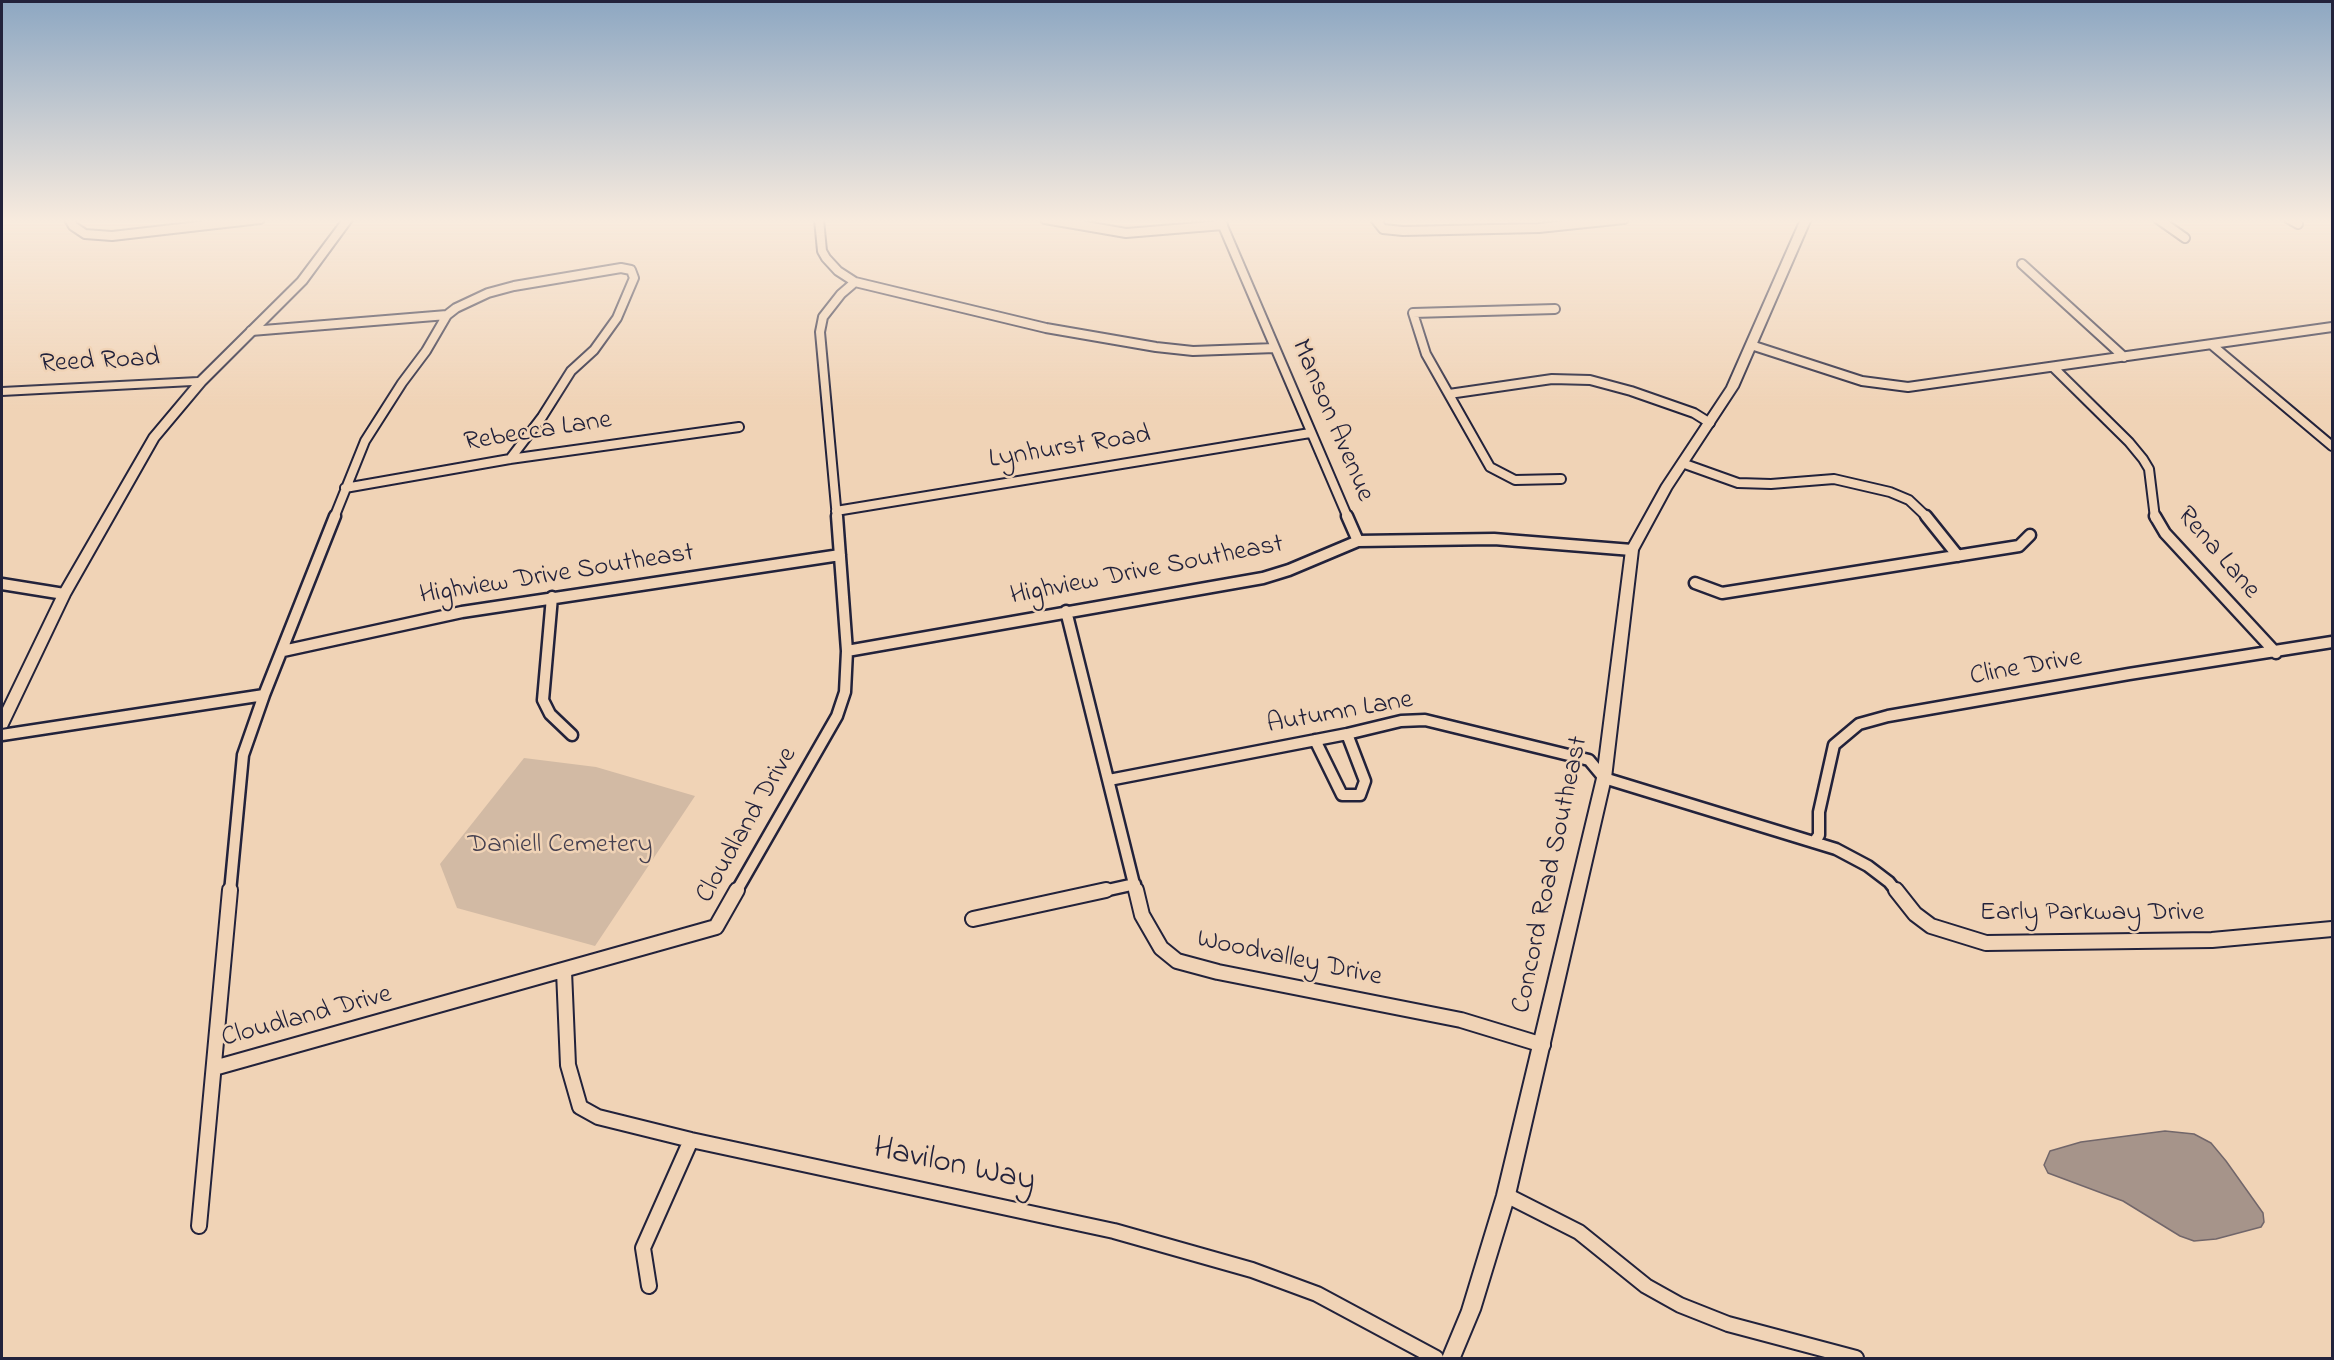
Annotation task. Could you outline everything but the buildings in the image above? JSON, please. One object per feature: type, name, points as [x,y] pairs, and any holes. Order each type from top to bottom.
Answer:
[{"type":"street","points":[[2,723],[64,594],[154,438],[201,381],[301,282]]},
{"type":"street","points":[[199,1227],[243,755],[264,695],[345,488],[376,421],[426,351],[447,315],[469,301],[514,286],[535,282]]},
{"type":"street","points":[[510,459],[542,417],[571,371],[594,350],[617,318],[632,282]]},
{"type":"street","name":"Cloudland Drive","points":[[214,1068],[716,927],[837,716],[847,678],[840,555],[820,332],[823,317],[841,294],[854,282]]},
{"type":"street","points":[[857,282],[1046,328],[1156,347],[1194,351],[1275,348]]},
{"type":"street","name":"Manson Avenue","points":[[1247,282],[1310,433],[1358,540]]},
{"type":"street","name":"Concord Road Southeast","points":[[1451,1359],[1471,1310],[1506,1196],[1604,778],[1616,664],[1632,550],[1682,463],[1732,387],[1779,282]]},
{"type":"street","points":[[2042,282],[2124,357]]},
{"type":"street","points":[[1555,309],[1413,313],[1426,354],[1490,467],[1515,480],[1561,479]]},
{"type":"street","points":[[251,331],[447,315]]},
{"type":"street","points":[[1752,345],[1862,381],[1908,387],[2332,327]]},
{"type":"street","points":[[2212,345],[2332,446]]},
{"type":"street","name":"Rena Lane","points":[[2054,367],[2144,459],[2149,469],[2155,518],[2165,533],[2276,652]]},
{"type":"street","points":[[1449,394],[1552,379],[1590,380],[1694,413],[1710,423]]},
{"type":"street","name":"Reed Road","points":[[2,391],[201,381]]},
{"type":"street","name":"Rebecca Lane","points":[[345,488],[510,459],[739,427]]},
{"type":"street","name":"Lynhurst Road","points":[[836,511],[1310,433]]},
{"type":"street","points":[[1682,463],[1738,483],[1772,484],[1834,479],[1890,492],[1909,500],[1923,512],[1959,556]]},
{"type":"street","points":[[1695,583],[1722,593],[2019,546],[2030,535]]},
{"type":"street","name":"Highview Drive Southeast","points":[[847,651],[1263,578],[1289,570],[1358,540],[1494,539],[1632,550]]},
{"type":"street","name":"Highview Drive Southeast","points":[[283,651],[462,612],[840,555]]},
{"type":"street","points":[[2,584],[64,594]]},
{"type":"street","points":[[552,597],[543,700],[550,714],[572,735]]},
{"type":"street","name":"Woodvalley Drive","points":[[1066,611],[1142,915],[1161,948],[1177,961],[1218,972],[1461,1020],[1542,1046]]},
{"type":"street","name":"Cline Drive","points":[[1814,842],[1819,836],[1820,812],[1834,745],[1859,724],[1888,716],[2129,674],[2332,642]]},
{"type":"street","points":[[2,735],[264,695]]},
{"type":"street","name":"Autumn Lane","points":[[1109,780],[1347,734],[1401,721],[1425,720],[1589,760],[1604,778]]},
{"type":"street","points":[[1315,740],[1342,795],[1360,795],[1365,781],[1347,734]]},
{"type":"street","name":"Early Parkway Drive","points":[[1604,778],[1836,849],[1868,866],[1889,882],[1916,914],[1931,926],[1986,943],[2212,940],[2332,929]]},
{"type":"street","points":[[973,919],[1136,884]]},
{"type":"street","name":"Havilon Way","points":[[564,971],[568,1065],[580,1107],[598,1117],[691,1140],[1114,1231],[1252,1270],[1317,1294],[1436,1359]]},
{"type":"street","points":[[649,1286],[643,1248],[691,1140]]},
{"type":"street","points":[[1506,1196],[1527,1204],[1579,1232],[1646,1286],[1680,1305],[1728,1324],[1856,1359]]},
{"type":"green space","name":"Daniell Cemetery","points":[[524,758],[596,767],[695,796],[595,946],[457,908],[440,864]]},
{"type":"shaded area","points":[[2165,1131],[2194,1134],[2211,1143],[2263,1213],[2264,1222],[2261,1227],[2216,1239],[2194,1241],[2180,1236],[2123,1201],[2048,1173],[2044,1165],[2050,1151],[2081,1142]]}]
